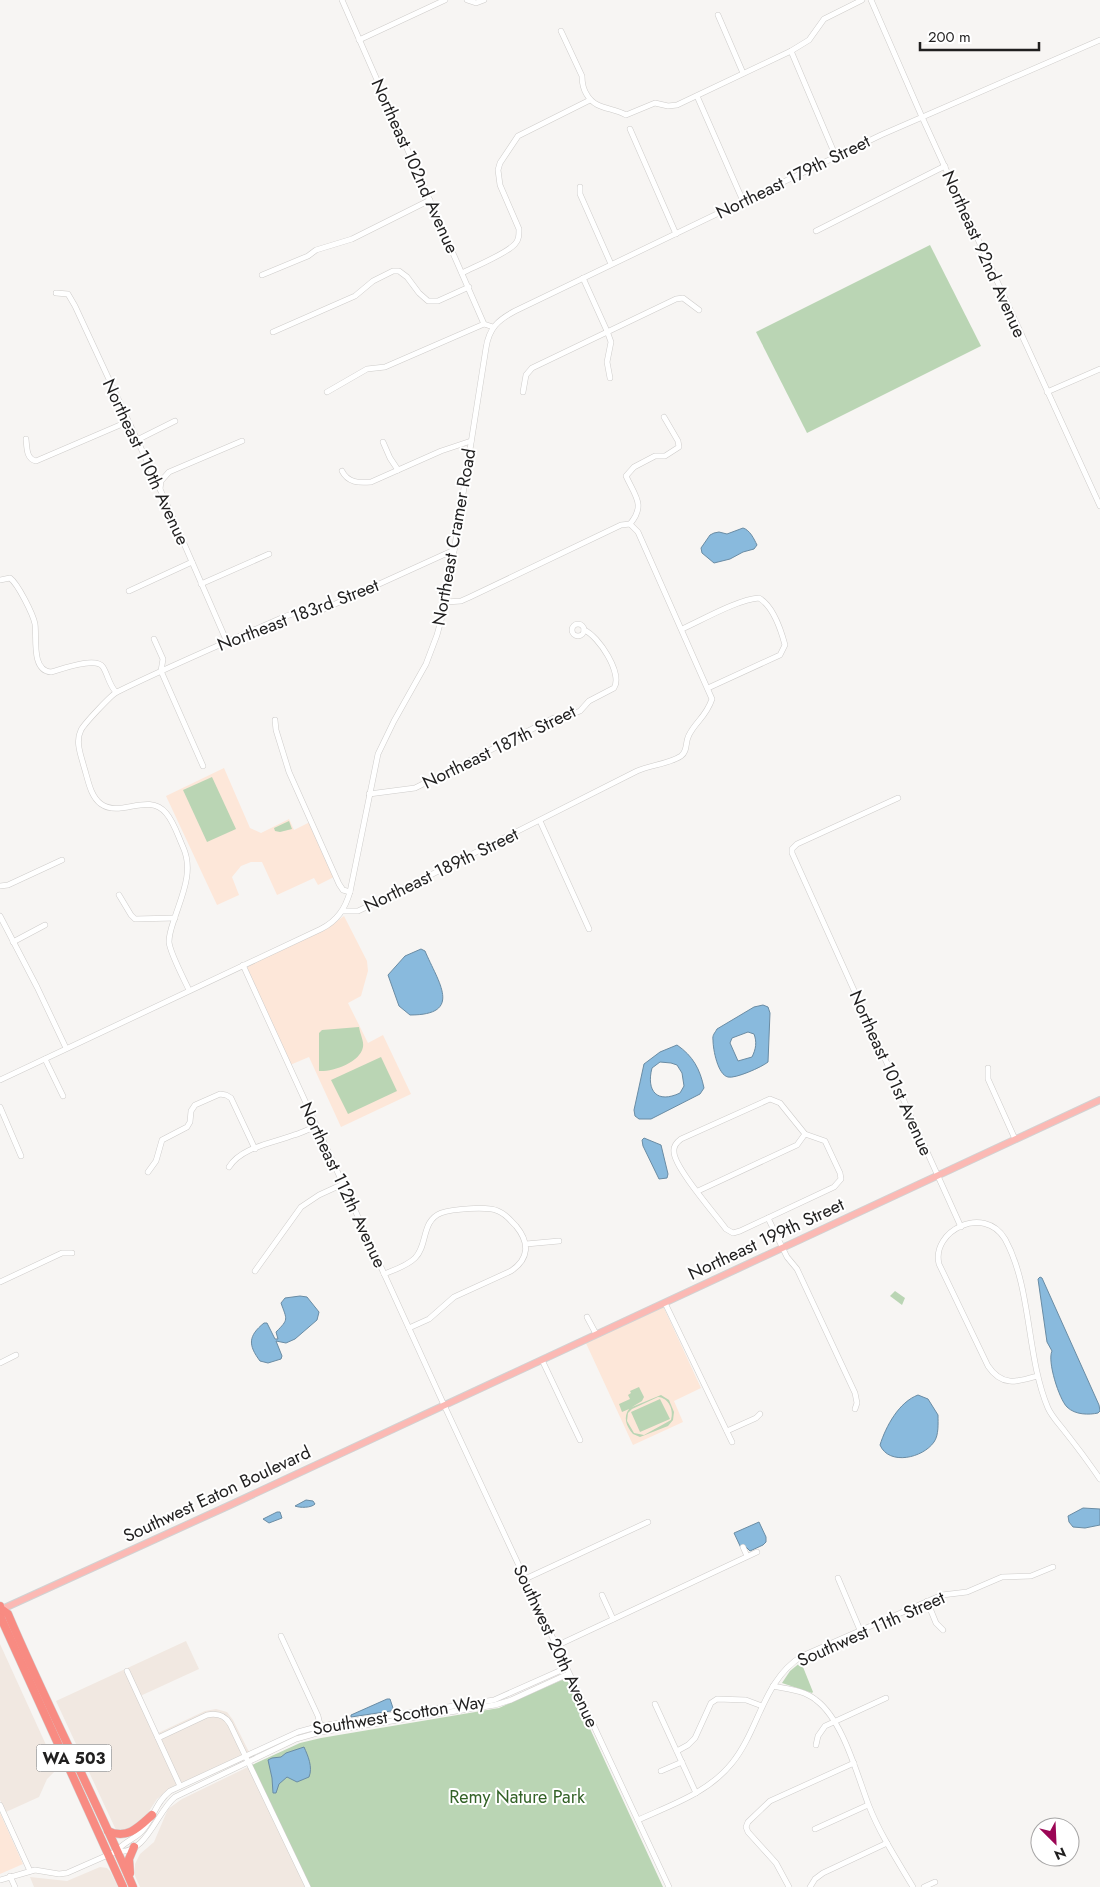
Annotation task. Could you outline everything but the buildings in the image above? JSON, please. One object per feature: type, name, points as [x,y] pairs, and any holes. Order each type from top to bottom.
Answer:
[{"type":"highway","name":"WA 503","points":[[0,1609],[3,1627],[123,1887]]},
{"type":"highway","name":"WA 503","points":[[0,1609],[8,1614],[30,1666],[132,1885]]},
{"type":"highway","points":[[108,1831],[120,1835],[127,1834],[152,1815]]},
{"type":"highway","points":[[132,1885],[128,1863],[134,1847]]},
{"type":"main road","name":"Northeast 199th Street","points":[[444,1405],[1100,1100]]},
{"type":"main road","name":"Southwest Eaton Boulevard","points":[[0,1609],[444,1405]]},
{"type":"street","name":"Northeast 102nd Avenue","points":[[342,0],[484,324]]},
{"type":"street","points":[[359,40],[445,0]]},
{"type":"street","points":[[467,0],[476,3],[484,0]]},
{"type":"street","points":[[561,31],[582,76],[585,91],[593,104],[600,108],[618,110],[626,114],[655,102],[673,106],[791,51],[809,40],[824,19],[862,0]]},
{"type":"street","name":"Northeast 92nd Avenue","points":[[871,0],[922,117],[1100,506]]},
{"type":"street","points":[[718,15],[743,74]]},
{"type":"street","name":"Northeast 179th Street","points":[[493,327],[503,317],[515,311],[836,156],[1100,40]]},
{"type":"street","points":[[791,51],[836,156]]},
{"type":"street","points":[[697,96],[743,201]]},
{"type":"street","points":[[462,273],[510,249],[517,243],[520,236],[519,229],[498,178],[500,163],[518,136],[590,100]]},
{"type":"street","points":[[630,129],[676,234]]},
{"type":"street","points":[[816,231],[945,166]]},
{"type":"street","points":[[580,187],[580,194],[611,264]]},
{"type":"street","points":[[262,275],[308,256],[316,250],[352,239],[430,200]]},
{"type":"street","points":[[273,332],[355,296],[373,281],[393,271],[399,271],[407,277],[419,293],[428,301],[438,301],[469,287]]},
{"type":"street","points":[[583,278],[608,331],[610,342],[607,362],[610,378]]},
{"type":"street","name":"Northeast 110th Avenue","points":[[56,293],[68,294],[71,297],[127,422],[160,489],[227,642]]},
{"type":"street","points":[[523,392],[524,378],[529,370],[608,331],[679,298],[684,298],[699,310]]},
{"type":"street","points":[[327,392],[367,369],[385,367],[484,324],[493,327]]},
{"type":"street","name":"Northeast Cramer Road","points":[[343,911],[350,892],[378,754],[426,664],[437,635],[446,602],[486,348],[489,333],[493,327]]},
{"type":"street","points":[[1047,392],[1100,368]]},
{"type":"street","points":[[446,602],[461,601],[621,525],[630,524],[636,517],[639,505],[626,476],[634,467],[655,456],[665,456],[679,446],[664,417]]},
{"type":"street","points":[[137,440],[175,421]]},
{"type":"street","points":[[26,438],[28,456],[33,461],[36,461],[127,422]]},
{"type":"street","points":[[160,489],[161,480],[169,472],[242,441]]},
{"type":"street","points":[[342,471],[349,480],[362,483],[378,480],[455,445],[471,441]]},
{"type":"street","points":[[383,442],[398,470]]},
{"type":"street","points":[[630,524],[638,532],[709,690],[780,655],[785,645],[782,634],[764,600],[759,598],[748,600],[682,629]]},
{"type":"street","name":"Northeast 183rd Street","points":[[116,692],[286,616],[299,612],[322,610],[454,550]]},
{"type":"street","points":[[201,584],[269,554]]},
{"type":"street","points":[[129,591],[192,562]]},
{"type":"street","points":[[0,580],[10,578],[15,583],[34,620],[36,649],[42,668],[45,671],[51,672],[88,662],[97,662],[102,666],[116,692],[81,730],[78,741],[81,756],[94,796],[101,804],[107,807],[118,808],[142,804],[152,805],[164,810],[184,849],[188,865],[186,884],[169,943],[189,990]]},
{"type":"street","name":"Northeast 187th Street","points":[[369,794],[421,786],[554,718],[565,717],[580,711],[589,701],[614,688],[617,682],[608,655],[598,642],[584,630]]},
{"type":"street","points":[[154,640],[164,659],[162,671],[203,766]]},
{"type":"street","name":"Northeast 189th Street","points":[[0,1080],[325,927],[343,911],[358,910],[377,902],[636,771],[682,756],[686,749],[687,737],[709,710],[712,700],[709,690]]},
{"type":"street","points":[[275,720],[276,730],[289,772],[339,884],[343,890],[350,892]]},
{"type":"street","name":"Northeast 101st Avenue","points":[[898,798],[797,844],[792,849],[792,852],[961,1227]]},
{"type":"street","points":[[540,821],[589,929]]},
{"type":"street","points":[[0,886],[8,885],[62,860]]},
{"type":"street","points":[[119,895],[131,915],[136,919],[175,918]]},
{"type":"street","points":[[0,916],[38,987],[66,1048]]},
{"type":"street","points":[[13,942],[45,925]]},
{"type":"street","name":"Northeast 112th Avenue","points":[[243,965],[444,1405]]},
{"type":"street","points":[[45,1058],[63,1096]]},
{"type":"street","points":[[988,1068],[988,1078],[1015,1139]]},
{"type":"street","points":[[148,1172],[156,1161],[161,1142],[187,1127],[190,1122],[191,1111],[194,1107],[217,1095],[226,1095],[232,1100],[255,1149]]},
{"type":"street","points":[[770,1099],[780,1103],[805,1134],[826,1142],[840,1173],[841,1180],[838,1184],[738,1232],[726,1229],[676,1159],[674,1147],[681,1139],[770,1099]]},
{"type":"street","points":[[0,1107],[21,1156]]},
{"type":"street","points":[[228,1167],[234,1159],[255,1149],[273,1141],[294,1136],[316,1126]]},
{"type":"street","points":[[698,1191],[797,1145],[805,1134]]},
{"type":"street","points":[[256,1271],[301,1208],[319,1195],[343,1184]]},
{"type":"street","points":[[384,1274],[414,1259],[424,1243],[427,1227],[431,1221],[442,1213],[488,1208],[497,1210],[511,1220],[526,1244],[519,1265],[511,1271],[454,1297],[429,1319],[409,1328]]},
{"type":"street","points":[[768,1218],[787,1257],[798,1269],[855,1393],[857,1403],[855,1409]]},
{"type":"street","points":[[1037,1376],[1020,1381],[1008,1381],[996,1376],[988,1366],[938,1258],[939,1248],[944,1239],[961,1227],[977,1222],[987,1223],[997,1229],[1009,1246],[1020,1280],[1037,1376],[1049,1410],[1100,1479]]},
{"type":"street","points":[[526,1244],[559,1241]]},
{"type":"street","points":[[0,1282],[62,1253],[72,1253]]},
{"type":"street","points":[[665,1303],[732,1442]]},
{"type":"street","points":[[587,1317],[596,1334]]},
{"type":"street","points":[[0,1363],[16,1355]]},
{"type":"street","points":[[542,1360],[580,1440]]},
{"type":"street","name":"Southwest 20th Avenue","points":[[444,1405],[669,1887]]},
{"type":"street","points":[[727,1431],[756,1418],[760,1414]]},
{"type":"street","points":[[525,1579],[648,1522]]},
{"type":"street","points":[[743,1547],[748,1556]]},
{"type":"street","points":[[556,1646],[757,1552]]},
{"type":"street","name":"Southwest 11th Street","points":[[638,1820],[696,1793],[715,1781],[733,1762],[772,1686],[780,1674],[796,1659],[944,1594],[972,1590],[998,1578],[1031,1576],[1053,1567]]},
{"type":"street","points":[[838,1578],[860,1630]]},
{"type":"street","points":[[602,1595],[613,1619]]},
{"type":"street","points":[[927,1602],[936,1624],[942,1630]]},
{"type":"street","points":[[281,1636],[318,1716],[321,1729]]},
{"type":"street","points":[[127,1670],[180,1786]]},
{"type":"street","name":"Southwest Scotton Way","points":[[0,1880],[30,1871],[67,1874],[117,1851],[124,1852],[134,1847],[150,1833],[172,1799],[298,1732],[467,1707],[498,1699],[567,1671]]},
{"type":"street","points":[[772,1686],[810,1696],[818,1701],[834,1722],[854,1763],[868,1805],[886,1843],[912,1887]]},
{"type":"street","points":[[676,1751],[688,1745],[695,1738],[711,1703],[715,1700],[725,1698],[746,1700],[762,1706]]},
{"type":"street","points":[[816,1745],[821,1731],[834,1722],[886,1698]]},
{"type":"street","points":[[655,1704],[696,1793]]},
{"type":"street","points":[[158,1738],[207,1715],[215,1714],[228,1721],[308,1887]]},
{"type":"street","name":"Southwest Scotton Way","points":[[117,1851],[121,1845],[134,1839],[143,1830],[164,1797],[180,1786],[247,1759]]},
{"type":"street","points":[[661,1771],[682,1762]]},
{"type":"street","points":[[789,1887],[776,1863],[748,1832],[746,1827],[748,1822],[770,1801],[854,1763]]},
{"type":"street","points":[[0,1805],[30,1871]]},
{"type":"street","points":[[815,1829],[868,1805]]},
{"type":"street","points":[[810,1887],[815,1879],[824,1873],[886,1843]]},
{"type":"street","points":[[10,1876],[14,1887]]},
{"type":"street","points":[[924,1887],[935,1882]]},
{"type":"shaded area","points":[[224,768],[250,828],[261,833],[289,819],[294,830],[310,822],[334,877],[318,885],[314,878],[277,895],[262,862],[251,862],[241,866],[232,877],[239,895],[217,905],[166,796]]},
{"type":"shaded area","points":[[344,916],[367,961],[368,971],[361,996],[348,1003],[368,1043],[383,1035],[411,1094],[341,1127],[309,1057],[290,1065],[247,968],[248,965],[326,929]]},
{"type":"shaded area","points":[[663,1306],[701,1388],[674,1401],[683,1422],[633,1445],[585,1341]]},
{"type":"shaded area","points":[[186,1641],[199,1669],[138,1697],[156,1734],[205,1711],[216,1709],[227,1712],[249,1752],[172,1787],[157,1799],[145,1817],[131,1830],[116,1830],[56,1701]]},
{"type":"shaded area","points":[[0,1644],[57,1769],[47,1779],[39,1797],[6,1812],[0,1800]]},
{"type":"shaded area","points":[[252,1765],[310,1887],[140,1887],[135,1876],[135,1864],[140,1854],[154,1842],[168,1809],[182,1799]]},
{"type":"shaded area","points":[[0,1813],[23,1864],[0,1874]]},
{"type":"shaded area","points":[[100,1867],[107,1868],[110,1871],[118,1887],[34,1887],[30,1877],[67,1881]]},
{"type":"green space","points":[[930,245],[981,346],[807,433],[756,332]]},
{"type":"green space","points":[[212,777],[236,829],[207,842],[183,790]]},
{"type":"green space","points":[[289,821],[292,829],[280,832],[275,831],[274,828]]},
{"type":"green space","points":[[359,1027],[363,1047],[357,1058],[338,1068],[319,1071],[319,1033],[322,1030]]},
{"type":"green space","points":[[381,1057],[397,1091],[348,1114],[331,1080]]},
{"type":"green space","points":[[895,1291],[905,1298],[902,1305],[890,1296]]},
{"type":"green space","points":[[639,1387],[644,1397],[642,1401],[632,1407],[661,1395],[669,1400],[674,1412],[673,1420],[668,1426],[640,1437],[633,1434],[626,1422],[626,1415],[629,1409],[622,1412],[619,1404],[630,1399],[628,1395],[631,1393],[630,1391]],"holes":[[[658,1397],[670,1405],[672,1412],[671,1420],[644,1435],[634,1433],[627,1421],[628,1413],[632,1409]]]},
{"type":"green space","points":[[660,1399],[670,1419],[640,1432],[631,1412]]},
{"type":"green space","points":[[801,1662],[812,1693],[782,1683],[790,1671]]},
{"type":"green space","name":"Remy Nature Park","points":[[562,1680],[568,1681],[663,1887],[310,1887],[252,1765],[300,1743],[321,1738],[499,1708]]},
{"type":"water","points":[[743,528],[755,540],[757,545],[754,549],[730,559],[714,563],[702,553],[701,548],[710,535],[719,532],[727,534]]},
{"type":"water","points":[[421,949],[425,951],[440,985],[443,995],[442,1003],[437,1009],[427,1014],[410,1015],[399,1006],[388,975],[405,956]]},
{"type":"water","points":[[763,1005],[768,1007],[770,1013],[768,1062],[748,1072],[728,1077],[721,1072],[717,1062],[713,1035],[717,1029],[754,1007]],"holes":[[[748,1032],[754,1034],[756,1046],[752,1057],[738,1061],[730,1043],[732,1038]]]},
{"type":"water","points":[[677,1045],[683,1049],[695,1064],[704,1088],[700,1094],[651,1119],[639,1119],[635,1116],[634,1110],[644,1064],[660,1052]],"holes":[[[660,1062],[677,1065],[682,1073],[684,1086],[680,1093],[672,1096],[659,1096],[652,1089],[652,1068]]]},
{"type":"water","points":[[644,1138],[661,1145],[668,1174],[667,1178],[659,1179],[643,1146],[642,1140]]},
{"type":"water","points":[[1040,1277],[1099,1405],[1100,1411],[1098,1413],[1074,1412],[1067,1407],[1061,1396],[1052,1371],[1052,1351],[1047,1342],[1038,1279]]},
{"type":"water","points":[[307,1297],[319,1312],[317,1320],[295,1339],[286,1343],[276,1341],[282,1356],[281,1359],[268,1363],[260,1361],[252,1345],[255,1332],[264,1323],[267,1323],[275,1339],[278,1339],[276,1332],[286,1319],[281,1303],[285,1298]]},
{"type":"water","points":[[918,1395],[928,1399],[938,1415],[936,1439],[929,1448],[914,1456],[891,1456],[884,1452],[880,1445],[886,1430],[899,1409],[911,1398]]},
{"type":"water","points":[[306,1500],[313,1501],[315,1504],[305,1507],[295,1506]]},
{"type":"water","points":[[1083,1508],[1100,1509],[1100,1525],[1085,1528],[1073,1527],[1069,1522],[1068,1516]]},
{"type":"water","points":[[280,1512],[282,1518],[269,1523],[263,1519]]},
{"type":"water","points":[[759,1522],[766,1537],[766,1542],[750,1551],[745,1546],[741,1548],[734,1533]]},
{"type":"water","points":[[390,1699],[393,1708],[391,1711],[351,1717],[351,1715]]},
{"type":"water","points":[[304,1747],[310,1765],[309,1777],[297,1782],[287,1777],[279,1784],[276,1793],[273,1793],[268,1760],[281,1757],[286,1753]]}]
